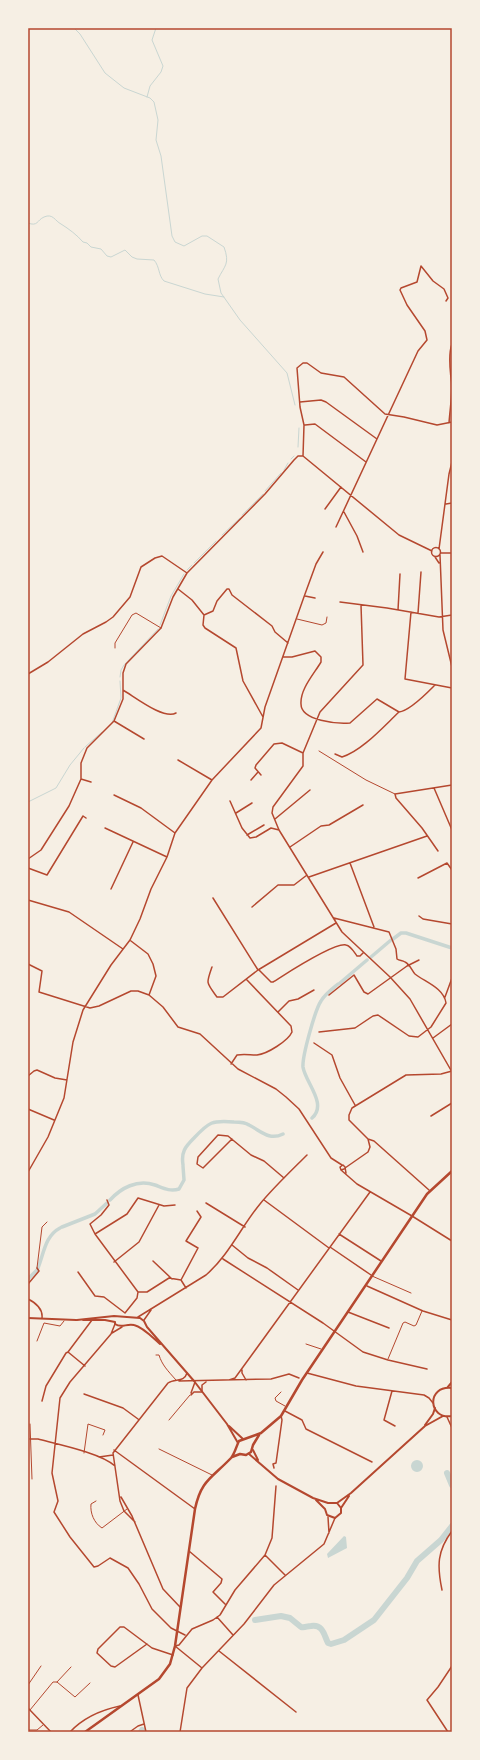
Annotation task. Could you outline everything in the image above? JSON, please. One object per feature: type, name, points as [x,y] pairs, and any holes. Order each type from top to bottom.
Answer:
[{"type":"main road","points":[[85,1732],[163,1676],[170,1664],[175,1646],[195,1509],[200,1491],[206,1481],[231,1457],[237,1449],[238,1443],[243,1439],[248,1439],[261,1433],[285,1411],[307,1374],[429,1190],[452,1171]]},
{"type":"main road","points":[[231,1457],[240,1454],[249,1454],[253,1450],[253,1445],[261,1433]]},
{"type":"main road","points":[[248,1439],[253,1445]]},
{"type":"main road","points":[[237,1449],[240,1454]]},
{"type":"street","points":[[336,527],[352,496],[366,462],[418,351],[427,340],[425,331],[407,305],[400,290],[401,288],[417,282],[421,266],[433,281],[444,289],[448,298],[446,301]]},
{"type":"street","points":[[449,423],[451,396],[451,377],[449,371],[452,344]]},
{"type":"street","points":[[303,456],[304,425],[300,402],[298,366],[300,364],[307,363],[321,373],[344,376],[385,414],[436,425],[452,422]]},
{"type":"street","points":[[300,402],[321,400],[326,402],[377,439]]},
{"type":"street","points":[[304,425],[315,424],[366,462]]},
{"type":"street","points":[[28,859],[40,850],[69,806],[81,779],[81,763],[84,753],[114,721],[120,706],[123,690],[122,673],[126,664],[161,628],[173,597],[187,573],[265,494],[298,456],[303,456],[399,535],[432,551],[432,554],[439,563]]},
{"type":"street","points":[[452,462],[449,474],[439,563],[442,617],[446,647],[452,666]]},
{"type":"street","points":[[325,509],[341,487]]},
{"type":"street","points":[[446,504],[452,503]]},
{"type":"street","points":[[344,512],[363,552]]},
{"type":"street","points":[[432,551],[440,544]]},
{"type":"street","points":[[436,548],[440,549]]},
{"type":"street","points":[[28,1172],[48,1137],[64,1098],[73,1042],[85,1006],[111,965],[130,940],[140,919],[150,890],[167,857],[175,833],[212,780],[262,728],[265,708],[304,596],[316,564],[323,552]]},
{"type":"street","points":[[435,557],[440,554],[452,553]]},
{"type":"street","points":[[28,674],[48,662],[83,634],[113,617],[130,597],[141,567],[146,563],[162,556],[187,573]]},
{"type":"street","points":[[418,613],[421,572]]},
{"type":"street","points":[[398,610],[400,574]]},
{"type":"street","points":[[178,588],[192,600],[204,615],[203,625],[205,628],[236,648],[243,681],[263,717]]},
{"type":"street","points":[[204,615],[213,611],[217,601],[227,589],[229,589],[232,595],[272,626],[275,632],[288,643]]},
{"type":"street","points":[[304,596],[315,598]]},
{"type":"street","points":[[340,602],[442,617],[452,615]]},
{"type":"street","points":[[361,605],[363,665],[320,712],[303,753],[303,766],[273,806],[272,813],[280,830],[342,932],[390,977],[410,999],[451,1068],[452,1072],[441,1074],[406,1075],[350,1111],[349,1120],[368,1139],[374,1141],[429,1190]]},
{"type":"street","points":[[411,612],[405,679],[452,688]]},
{"type":"street","points":[[283,657],[292,657],[312,651],[320,654],[321,662],[304,688],[300,703],[302,708],[317,720],[333,723],[350,723],[377,699],[399,712]]},
{"type":"street","points":[[335,754],[342,758],[348,756],[399,712],[403,712],[435,685]]},
{"type":"street","points":[[123,690],[163,714],[172,716],[176,713]]},
{"type":"street","points":[[114,721],[144,739]]},
{"type":"street","points":[[262,775],[255,768],[256,765],[274,744],[282,744],[303,753]]},
{"type":"street","points":[[178,760],[212,780]]},
{"type":"street","points":[[251,780],[259,772]]},
{"type":"street","points":[[81,779],[91,782]]},
{"type":"street","points":[[438,851],[422,828],[396,798],[395,794],[452,786]]},
{"type":"street","points":[[434,788],[452,830]]},
{"type":"street","points":[[274,819],[310,790]]},
{"type":"street","points":[[114,795],[141,808],[153,819],[175,833]]},
{"type":"street","points":[[230,801],[246,835],[252,838],[271,828],[280,830]]},
{"type":"street","points":[[236,813],[252,803]]},
{"type":"street","points":[[290,847],[321,826],[329,825],[363,805]]},
{"type":"street","points":[[28,868],[47,875],[83,816],[86,818]]},
{"type":"street","points":[[246,835],[264,825]]},
{"type":"street","points":[[105,828],[167,857]]},
{"type":"street","points":[[309,877],[427,836]]},
{"type":"street","points":[[111,889],[133,842]]},
{"type":"street","points":[[350,863],[374,927]]},
{"type":"street","points":[[418,878],[447,863],[452,870]]},
{"type":"street","points":[[252,907],[278,885],[294,885],[307,875]]},
{"type":"street","points":[[213,898],[258,970],[271,982],[332,948],[344,944],[350,946],[357,956],[360,956],[363,953]]},
{"type":"street","points":[[28,900],[69,912],[123,949]]},
{"type":"street","points":[[419,916],[423,920],[452,924]]},
{"type":"street","points":[[334,918],[389,932],[390,938],[394,942],[397,959],[409,965],[414,973],[427,981],[445,997]]},
{"type":"street","points":[[212,967],[207,984],[219,998],[223,997],[258,970],[336,923]]},
{"type":"street","points":[[130,940],[148,954],[153,964],[156,976],[149,995]]},
{"type":"street","points":[[329,995],[354,975],[366,994],[390,977],[419,960]]},
{"type":"street","points":[[28,964],[42,971],[39,992],[90,1008],[99,1006],[132,991],[138,991],[149,995],[169,1013],[178,1027],[200,1034],[231,1064],[276,1089],[299,1109],[331,1158],[344,1167],[347,1175]]},
{"type":"street","points":[[319,1032],[355,1028],[375,1015],[378,1015],[412,1037],[418,1037],[431,1027],[445,1007],[445,997],[452,978]]},
{"type":"street","points":[[231,1064],[237,1055],[260,1054],[288,1039],[292,1032],[291,1026],[247,979]]},
{"type":"street","points":[[278,1012],[289,1001],[298,1000],[314,990]]},
{"type":"street","points":[[433,1038],[452,1024]]},
{"type":"street","points":[[314,1042],[329,1052],[335,1059],[340,1078],[356,1106]]},
{"type":"street","points":[[28,1076],[34,1070],[37,1070],[55,1078],[67,1080]]},
{"type":"street","points":[[431,1116],[452,1103]]},
{"type":"street","points":[[28,1109],[55,1121]]},
{"type":"street","points":[[232,1139],[203,1168],[197,1164],[200,1154],[216,1136],[228,1136],[232,1139],[251,1155],[264,1161],[284,1178]]},
{"type":"street","points":[[340,1169],[368,1152],[370,1147],[368,1139]]},
{"type":"street","points":[[138,1327],[144,1322],[148,1312],[206,1275],[223,1259],[264,1200],[307,1155]]},
{"type":"street","points":[[336,1162],[340,1169],[357,1184],[412,1216],[452,1242]]},
{"type":"street","points":[[340,1169],[344,1167]]},
{"type":"street","points":[[229,1380],[235,1378],[243,1368],[370,1192]]},
{"type":"street","points":[[95,1234],[127,1214],[138,1198],[159,1205],[175,1206]]},
{"type":"street","points":[[78,1272],[95,1296],[104,1297],[123,1313],[125,1313],[137,1298],[138,1292],[114,1262],[90,1224],[102,1215],[109,1203],[107,1200]]},
{"type":"street","points":[[264,1200],[361,1270],[372,1276]]},
{"type":"street","points":[[206,1203],[245,1226]]},
{"type":"street","points":[[114,1262],[139,1242],[159,1205]]},
{"type":"street","points":[[181,1280],[198,1248],[186,1241],[201,1216],[197,1211]]},
{"type":"street","points":[[339,1234],[381,1261]]},
{"type":"street","points":[[232,1245],[248,1258],[264,1266],[298,1290]]},
{"type":"street","points":[[223,1259],[290,1302],[363,1352],[427,1370]]},
{"type":"street","points":[[153,1261],[172,1279]]},
{"type":"street","points":[[28,1284],[38,1273],[38,1269]]},
{"type":"street","points":[[138,1292],[147,1292],[169,1278],[181,1280]]},
{"type":"street","points":[[181,1280],[186,1288]]},
{"type":"street","points":[[365,1285],[423,1311],[452,1320]]},
{"type":"street","points":[[28,1299],[39,1307],[42,1312],[42,1319]]},
{"type":"street","points":[[136,1318],[154,1308]]},
{"type":"street","points":[[348,1312],[389,1328]]},
{"type":"street","points":[[111,1334],[117,1316]]},
{"type":"street","points":[[76,1320],[117,1316],[136,1318],[144,1322],[165,1349],[194,1381],[227,1424],[238,1443]]},
{"type":"street","points":[[28,1318],[105,1320],[122,1327]]},
{"type":"street","points":[[42,1401],[46,1386],[60,1362],[92,1320]]},
{"type":"street","points":[[165,1349],[138,1327],[128,1325],[122,1327],[111,1334],[65,1389],[60,1398],[52,1473],[58,1501],[54,1512],[70,1537],[94,1567],[110,1558],[128,1568],[139,1584],[152,1610],[171,1628],[186,1635]]},
{"type":"street","points":[[68,1352],[85,1366]]},
{"type":"street","points":[[243,1368],[242,1373],[246,1380]]},
{"type":"street","points":[[135,1522],[124,1511],[119,1494],[113,1455],[114,1450],[170,1381],[185,1378],[187,1372]]},
{"type":"street","points":[[176,1380],[210,1381],[270,1379],[289,1374],[299,1378]]},
{"type":"street","points":[[307,1374],[356,1386],[424,1395],[433,1403]]},
{"type":"street","points":[[190,1395],[194,1381]]},
{"type":"street","points":[[202,1392],[202,1385],[205,1382],[210,1381]]},
{"type":"street","points":[[447,1388],[452,1382]]},
{"type":"street","points":[[425,1426],[433,1414],[434,1398],[438,1392],[447,1388],[452,1388]]},
{"type":"street","points":[[392,1391],[384,1420],[395,1426]]},
{"type":"street","points":[[190,1395],[194,1392],[202,1392]]},
{"type":"street","points":[[84,1394],[123,1408],[138,1420]]},
{"type":"street","points":[[434,1408],[443,1416]]},
{"type":"street","points":[[285,1411],[302,1420],[306,1429],[372,1462]]},
{"type":"street","points":[[274,1468],[273,1464],[276,1463],[282,1420],[281,1416]]},
{"type":"street","points":[[249,1454],[278,1478],[313,1498],[328,1503],[337,1502],[351,1493],[425,1426],[443,1416],[452,1416]]},
{"type":"street","points":[[447,1416],[452,1428]]},
{"type":"street","points":[[451,1424],[452,1420]]},
{"type":"street","points":[[227,1424],[243,1439]]},
{"type":"street","points":[[30,1439],[38,1439],[98,1456],[115,1466]]},
{"type":"street","points":[[114,1450],[195,1509]]},
{"type":"street","points":[[253,1450],[260,1462]]},
{"type":"street","points":[[98,1456],[113,1455]]},
{"type":"street","points":[[202,1668],[175,1646],[179,1645],[186,1635],[196,1626],[217,1617],[238,1586],[265,1555],[272,1538],[276,1486]]},
{"type":"street","points":[[180,1732],[187,1688],[202,1668],[264,1600],[274,1585],[324,1544],[335,1518],[341,1513],[341,1508],[351,1493]]},
{"type":"street","points":[[119,1494],[135,1522],[163,1589],[180,1608]]},
{"type":"street","points":[[313,1498],[325,1509],[328,1517],[328,1537]]},
{"type":"street","points":[[337,1502],[341,1508]]},
{"type":"street","points":[[325,1509],[328,1503]]},
{"type":"street","points":[[328,1517],[335,1518]]},
{"type":"street","points":[[442,1590],[439,1574],[439,1562],[443,1543],[452,1531]]},
{"type":"street","points":[[189,1550],[222,1580],[213,1592],[225,1604]]},
{"type":"street","points":[[265,1555],[285,1575]]},
{"type":"street","points":[[217,1617],[233,1635]]},
{"type":"street","points":[[147,1644],[115,1667],[111,1666],[97,1653],[98,1649],[120,1627],[124,1627],[147,1644],[152,1648],[173,1655]]},
{"type":"street","points":[[219,1651],[296,1712]]},
{"type":"street","points":[[448,1732],[427,1700],[452,1666]]},
{"type":"street","points":[[138,1695],[146,1732]]},
{"type":"street","points":[[70,1732],[77,1724],[87,1717],[109,1708],[122,1706]]},
{"type":"street","points":[[28,1708],[51,1732]]},
{"type":"street","points":[[131,1731],[144,1724]]},
{"type":"lane","points":[[115,648],[115,643],[132,615],[136,614],[161,628]]},
{"type":"lane","points":[[296,619],[322,625],[326,623],[327,616]]},
{"type":"lane","points":[[319,751],[366,780],[395,794]]},
{"type":"lane","points":[[38,1269],[42,1227],[47,1222]]},
{"type":"lane","points":[[372,1276],[411,1293]]},
{"type":"lane","points":[[388,1360],[403,1323],[405,1322],[414,1326],[423,1311]]},
{"type":"lane","points":[[37,1341],[44,1324],[60,1326],[64,1320]]},
{"type":"lane","points":[[306,1344],[323,1350]]},
{"type":"lane","points":[[156,1356],[159,1354],[162,1366],[176,1380]]},
{"type":"lane","points":[[281,1392],[275,1398],[276,1401],[287,1407]]},
{"type":"lane","points":[[169,1420],[190,1395]]},
{"type":"lane","points":[[84,1452],[88,1424],[105,1430],[103,1435]]},
{"type":"lane","points":[[29,1426],[32,1479]]},
{"type":"lane","points":[[159,1449],[212,1475]]},
{"type":"lane","points":[[96,1501],[91,1504],[90,1509],[92,1517],[102,1528],[127,1509]]},
{"type":"lane","points":[[28,1685],[41,1666]]},
{"type":"lane","points":[[30,1710],[52,1683],[56,1682],[71,1667]]},
{"type":"lane","points":[[56,1682],[76,1697],[90,1682]]},
{"type":"lane","points":[[28,1730],[37,1730],[44,1724]]},
{"type":"shaded area","points":[[415,1460],[419,1460],[423,1466],[419,1472],[415,1472],[411,1468],[411,1464]]},
{"type":"shaded area","points":[[344,1536],[346,1537],[347,1548],[328,1558],[327,1554]]},
{"type":"waterway","points":[[74,28],[80,34],[105,73],[124,88],[150,98],[154,102],[158,120],[156,140],[161,156],[172,236],[175,242],[184,246],[202,236],[207,236],[224,247],[227,261],[218,279],[221,293],[240,320],[287,373],[295,405]]},
{"type":"waterway","points":[[147,97],[150,86],[161,72],[163,66],[152,40],[156,28]]},
{"type":"waterway","points":[[28,223],[36,224],[42,218],[50,216],[73,232],[83,242],[87,243],[91,247],[101,249],[107,256],[111,257],[125,250],[132,257],[137,259],[154,260],[164,281],[205,294],[224,297]]},
{"type":"waterway","points":[[298,447],[299,428]]},
{"type":"waterway","points":[[291,459],[294,456]]},
{"type":"waterway","points":[[284,470],[288,463]]},
{"type":"waterway","points":[[265,491],[281,473]]},
{"type":"waterway","points":[[242,515],[263,494]]},
{"type":"waterway","points":[[222,535],[240,518]]},
{"type":"waterway","points":[[194,563],[216,541]]},
{"type":"waterway","points":[[187,570],[192,565]]},
{"type":"waterway","points":[[160,625],[171,596],[184,574]]},
{"type":"waterway","points":[[120,677],[121,670],[124,665],[158,629]]},
{"type":"waterway","points":[[112,723],[121,698],[120,681]]},
{"type":"waterway","points":[[85,747],[102,732]]},
{"type":"waterway","points":[[28,802],[56,788],[70,765],[84,748]]},
{"type":"waterway","points":[[393,939],[401,933],[406,933],[452,948]]},
{"type":"waterway","points":[[371,957],[391,940]]},
{"type":"waterway","points":[[340,983],[367,960]]},
{"type":"waterway","points":[[312,1118],[318,1106],[317,1100],[305,1073],[303,1062],[312,1023],[318,1006],[324,996],[338,984]]},
{"type":"waterway","points":[[183,1165],[183,1153],[186,1147],[203,1128],[211,1123],[221,1121],[242,1122],[269,1136],[278,1136],[283,1134]]},
{"type":"waterway","points":[[110,1200],[124,1188],[142,1183],[148,1183],[170,1190],[179,1189],[184,1180],[183,1166]]},
{"type":"waterway","points":[[62,1227],[95,1214],[107,1203]]},
{"type":"waterway","points":[[38,1268],[48,1240],[55,1231],[60,1228]]},
{"type":"waterway","points":[[28,1279],[37,1270]]},
{"type":"waterway","points":[[447,1473],[452,1485]]},
{"type":"waterway","points":[[255,1620],[281,1616],[290,1618],[301,1627],[315,1626],[321,1628],[328,1643],[331,1644],[344,1640],[374,1620],[407,1578],[417,1561],[441,1540],[452,1526]]}]
